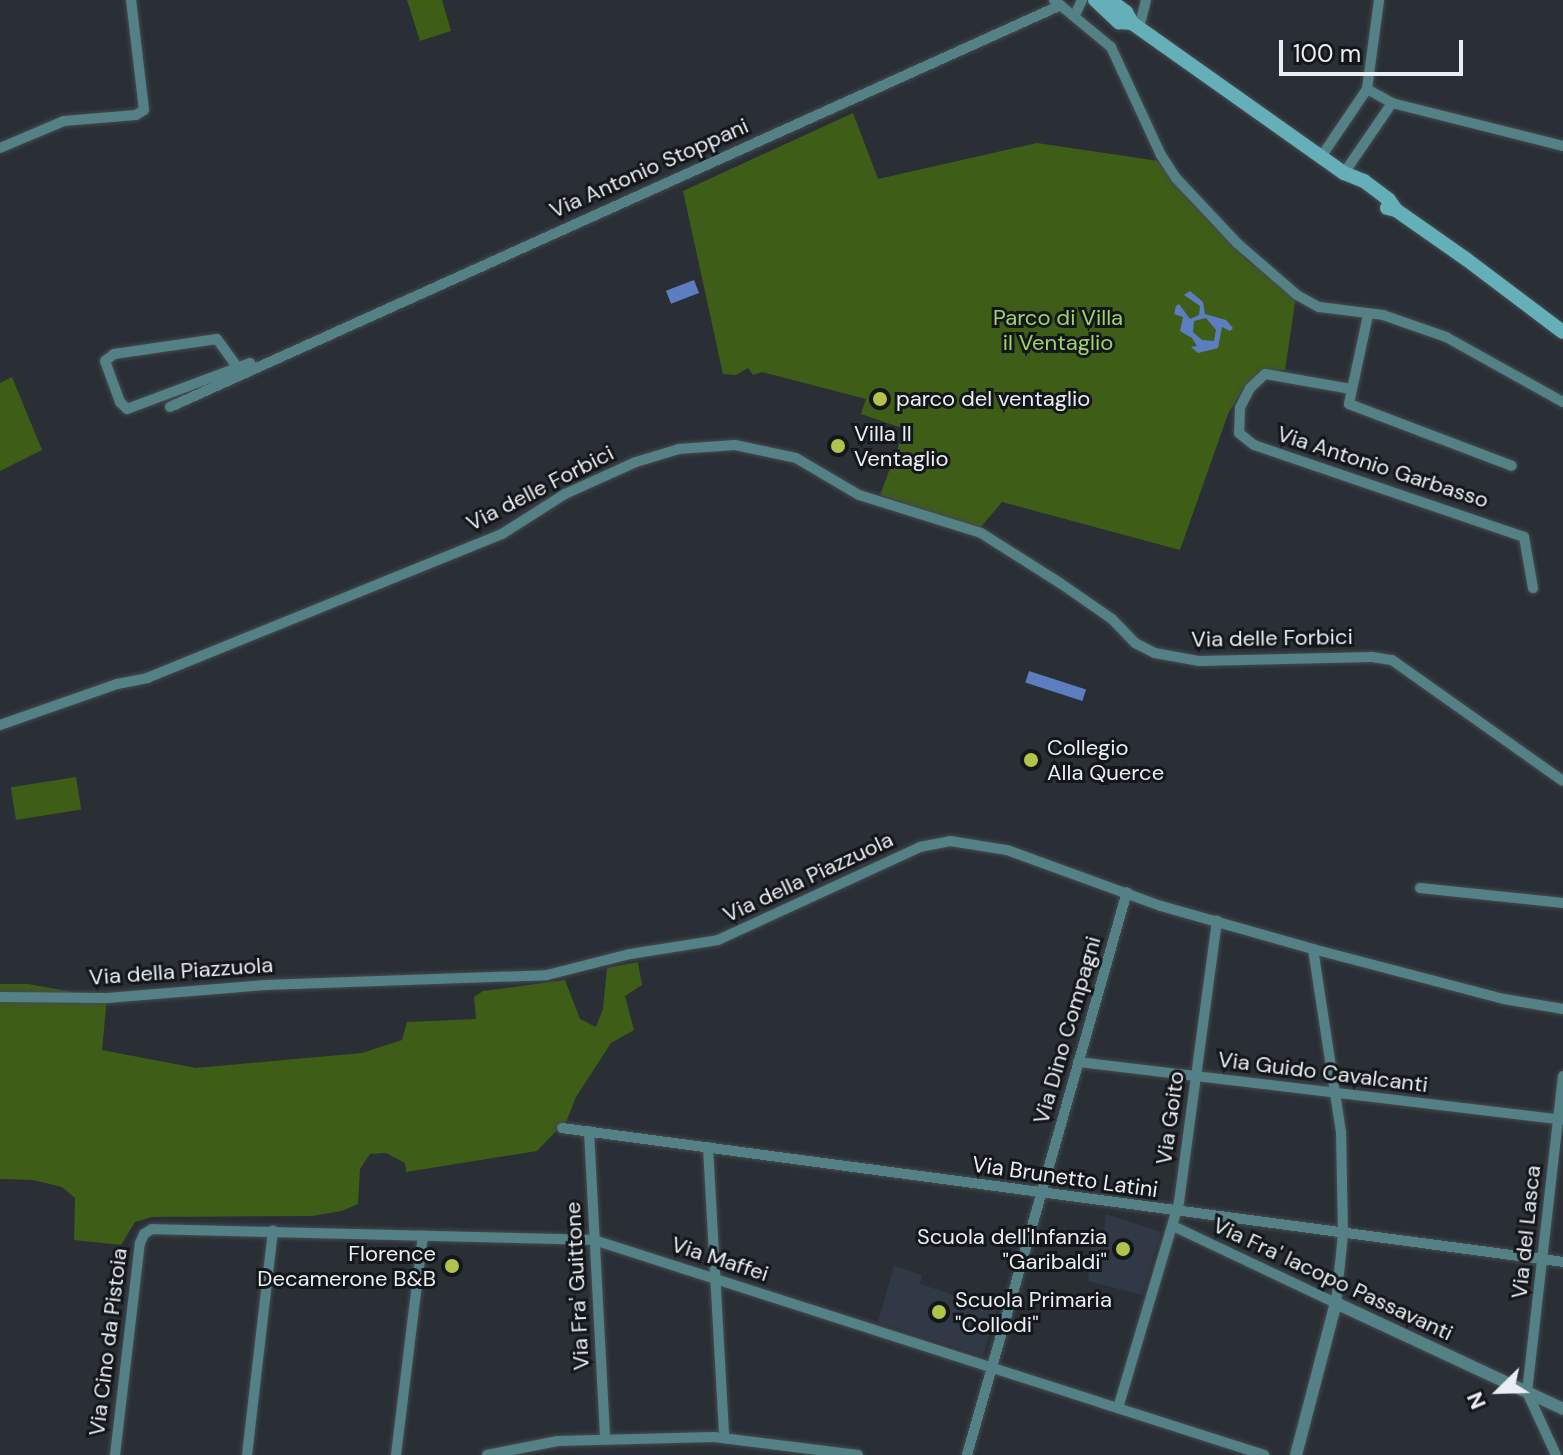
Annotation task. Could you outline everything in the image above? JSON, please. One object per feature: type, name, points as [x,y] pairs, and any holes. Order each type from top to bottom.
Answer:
[{"type":"main road","points":[[1095,0],[1119,22],[1136,26]]},
{"type":"main road","points":[[1110,0],[1126,12],[1136,26],[1344,173],[1380,193],[1396,210],[1563,332]]},
{"type":"street","points":[[0,148],[64,121],[136,115],[144,110],[131,0]]},
{"type":"street","points":[[1075,15],[1082,0]]},
{"type":"street","points":[[1136,26],[1146,0]]},
{"type":"street","points":[[1321,157],[1367,89],[1379,0]]},
{"type":"street","points":[[1057,2],[1103,37],[1119,58],[1161,155],[1185,190],[1267,270],[1319,307],[1383,315],[1446,337],[1563,402]]},
{"type":"street","name":"Via Antonio Stoppani","points":[[170,407],[1057,2]]},
{"type":"street","points":[[1367,89],[1392,103],[1563,146]]},
{"type":"street","points":[[1344,173],[1392,103]]},
{"type":"street","points":[[1368,315],[1349,404],[1512,466]]},
{"type":"street","name":"Via Antonio Stoppani","points":[[238,368],[217,339],[114,354],[105,361],[120,402],[127,409],[238,368],[250,363],[253,369]]},
{"type":"street","name":"Via Antonio Garbasso","points":[[1351,389],[1265,374],[1250,388],[1240,408],[1239,433],[1254,445],[1524,537],[1533,588]]},
{"type":"street","name":"Via delle Forbici","points":[[0,725],[117,684],[147,678],[488,540],[565,494],[636,462],[679,449],[735,445],[796,458],[859,495],[981,533],[1073,592],[1112,619],[1135,643],[1155,653],[1199,661],[1357,657],[1392,660],[1563,781]]},
{"type":"street","name":"Via della Piazzuola","points":[[0,997],[107,998],[265,985],[547,975],[630,954],[718,940],[940,841],[1007,850],[1127,892],[1313,949],[1504,999],[1563,1009]]},
{"type":"street","points":[[1420,888],[1563,903]]},
{"type":"street","name":"Via Dino Compagni","points":[[967,1455],[1127,892]]},
{"type":"street","name":"Via Goito","points":[[1118,1408],[1177,1212],[1217,921]]},
{"type":"street","points":[[1296,1455],[1336,1303],[1343,1234],[1344,1184],[1337,1093],[1313,949]]},
{"type":"street","name":"Via Guido Cavalcanti","points":[[1078,1062],[1561,1120]]},
{"type":"street","name":"Via del Lasca","points":[[1527,1392],[1561,1120],[1563,1076]]},
{"type":"street","name":"Via Brunetto Latini","points":[[562,1128],[1563,1262]]},
{"type":"street","name":"Via Fra' Guittone","points":[[589,1131],[605,1439]]},
{"type":"street","points":[[708,1147],[724,1437]]},
{"type":"street","name":"Via Fra' Iacopo Passavanti","points":[[1173,1226],[1563,1409]]},
{"type":"street","name":"Via Maffei","points":[[144,1234],[152,1229],[594,1240],[1264,1455]]},
{"type":"street","points":[[247,1455],[273,1231]]},
{"type":"street","name":"Via Cino da Pistoia","points":[[115,1455],[144,1234]]},
{"type":"street","points":[[396,1455],[423,1236]]},
{"type":"street","points":[[1527,1392],[1556,1455]]},
{"type":"street","points":[[487,1455],[545,1443],[724,1437],[858,1455]]},
{"type":"shaded area","name":"Scuola dell'Infanzia \"Garibaldi\"","points":[[1106,1214],[1161,1232],[1142,1295],[1088,1281],[1092,1239],[1103,1240]]},
{"type":"shaded area","name":"Scuola Primaria \"Collodi\"","points":[[894,1266],[922,1275],[920,1284],[997,1309],[983,1356],[878,1322]]},
{"type":"green space","points":[[407,0],[442,0],[451,31],[420,41]]},
{"type":"green space","name":"Parco di Villa il Ventaglio","points":[[853,113],[878,179],[1037,143],[1159,161],[1189,200],[1249,262],[1296,296],[1285,370],[1263,371],[1246,384],[1228,414],[1180,550],[1002,502],[980,528],[880,495],[905,429],[861,414],[866,399],[762,372],[753,375],[748,368],[736,375],[723,374],[683,191]]},
{"type":"green space","points":[[12,377],[42,450],[0,471],[0,383]]},
{"type":"green space","points":[[76,777],[81,810],[16,820],[11,787]]},
{"type":"green space","points":[[638,962],[642,985],[625,996],[634,1030],[611,1043],[576,1097],[567,1120],[537,1151],[406,1172],[405,1163],[386,1153],[370,1154],[360,1169],[358,1204],[342,1211],[312,1216],[152,1217],[135,1222],[121,1245],[74,1240],[75,1198],[62,1187],[33,1180],[0,1179],[0,984],[28,984],[107,998],[102,1050],[196,1068],[362,1053],[402,1040],[407,1022],[476,1019],[474,997],[483,991],[565,980],[580,1019],[596,1027],[603,1009],[607,968]]},
{"type":"water","points":[[694,280],[699,293],[671,304],[666,291]]},
{"type":"water","points":[[1190,291],[1203,302],[1205,314],[1226,320],[1233,328],[1230,331],[1222,327],[1218,348],[1198,353],[1191,347],[1197,346],[1192,338],[1180,331],[1183,317],[1174,314],[1176,306],[1179,304],[1190,319],[1199,315],[1200,306],[1184,295]],"holes":[[[1206,318],[1216,330],[1214,341],[1202,340],[1193,332],[1194,321]]]},
{"type":"water","points":[[1029,671],[1086,690],[1082,701],[1025,682]]},
{"type":"place","name":"parco del ventaglio","points":[[880,399]]},
{"type":"place","name":"Villa Il Ventaglio","points":[[838,446]]},
{"type":"place","name":"Collegio Alla Querce","points":[[1031,760]]},
{"type":"place","name":"Scuola dell'Infanzia \"Garibaldi\"","points":[[1123,1249]]},
{"type":"place","name":"Florence Decamerone B&B","points":[[452,1266]]},
{"type":"place","name":"Scuola Primaria \"Collodi\"","points":[[939,1312]]}]
